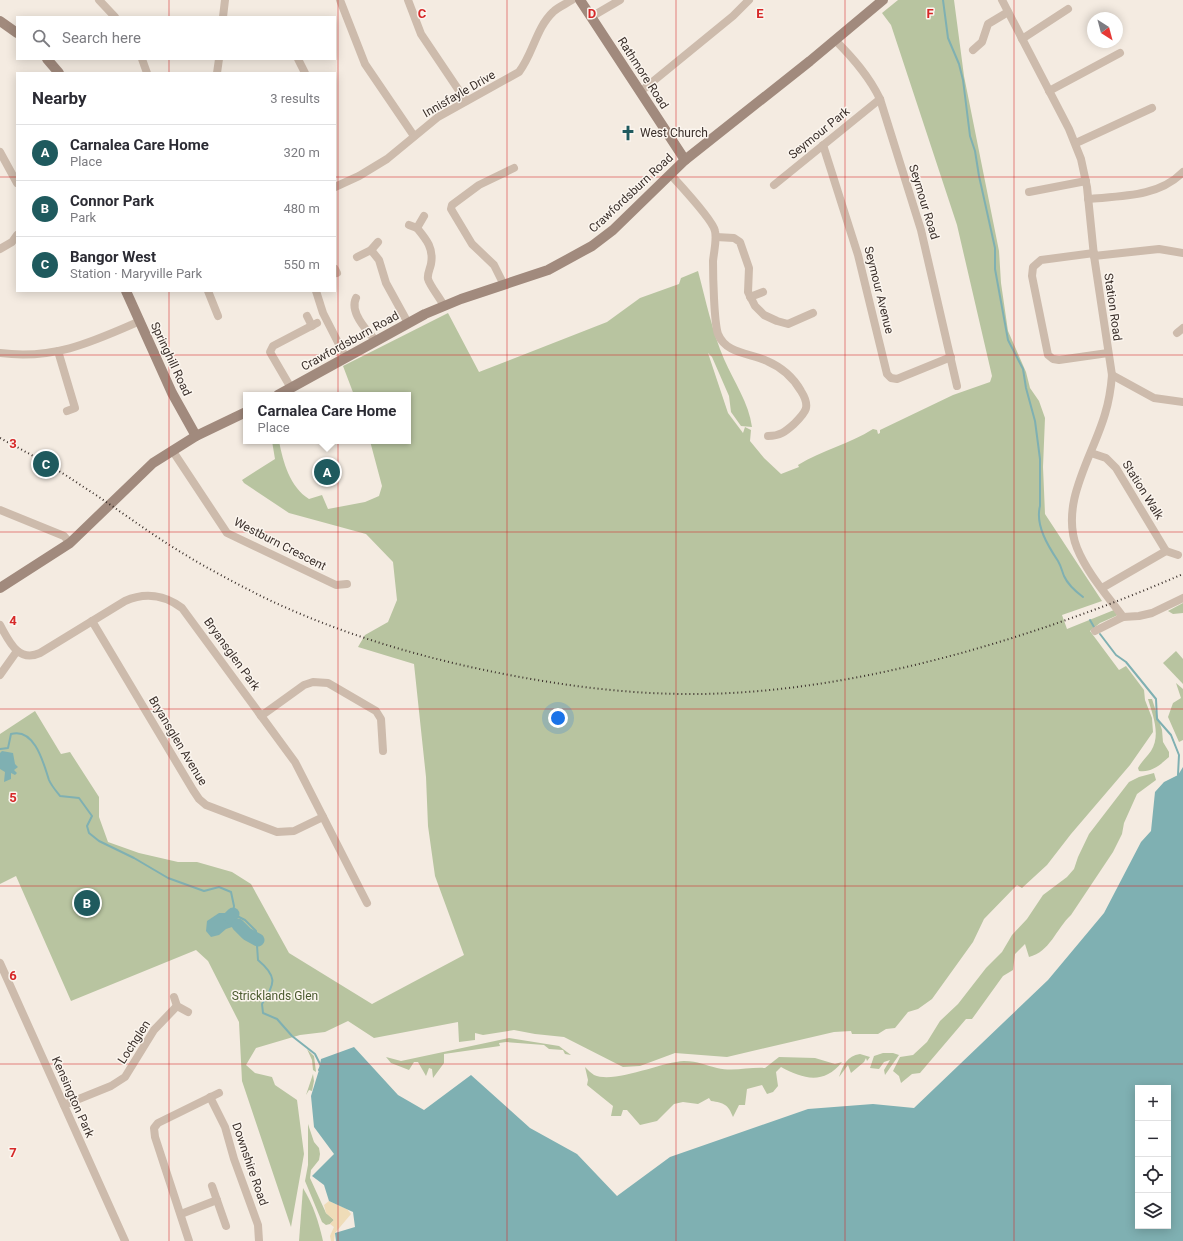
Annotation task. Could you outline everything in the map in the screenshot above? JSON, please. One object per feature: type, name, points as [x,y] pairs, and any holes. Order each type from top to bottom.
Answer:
[{"type":"main road","name":"Rathmore Road","points":[[580,0],[685,160]]},
{"type":"main road","name":"Crawfordsburn Road","points":[[284,392],[408,323],[444,306],[548,270],[592,246],[613,230],[685,160],[883,0]]},
{"type":"main road","points":[[0,21],[16,33]]},
{"type":"main road","points":[[0,28],[16,34]]},
{"type":"main road","points":[[48,60],[58,72]]},
{"type":"main road","name":"Springhill Road","points":[[126,292],[172,393],[196,436]]},
{"type":"main road","points":[[0,588],[70,543],[101,515],[137,477],[153,463],[196,436],[243,413]]},
{"type":"street","points":[[99,0],[114,16]]},
{"type":"street","points":[[223,16],[225,0]]},
{"type":"street","points":[[340,0],[365,64],[414,136]]},
{"type":"street","points":[[408,0],[421,34],[466,101]]},
{"type":"street","name":"Innisfayle Drive","points":[[336,184],[374,168],[438,117],[519,72],[528,61],[541,29],[553,12],[572,0]]},
{"type":"street","points":[[591,17],[620,0]]},
{"type":"street","points":[[640,92],[733,16],[749,0]]},
{"type":"street","name":"Station Road","points":[[1002,0],[1076,143],[1086,181],[1094,255],[1112,375],[1111,392],[1105,414],[1076,494],[1072,525],[1075,541],[1080,555],[1123,616]]},
{"type":"street","points":[[1022,39],[1068,10]]},
{"type":"street","points":[[973,50],[982,42],[988,24],[1008,12]]},
{"type":"street","name":"Seymour Road","points":[[835,40],[863,70],[874,86],[880,99],[921,230],[957,386]]},
{"type":"street","points":[[1049,91],[1120,53]]},
{"type":"street","points":[[142,60],[147,72]]},
{"type":"street","points":[[217,72],[219,60]]},
{"type":"street","points":[[298,60],[304,72]]},
{"type":"street","name":"Seymour Park","points":[[774,185],[880,99]]},
{"type":"street","points":[[1076,143],[1152,108]]},
{"type":"street","name":"Seymour Avenue","points":[[823,145],[858,255],[887,374],[891,378],[897,379],[951,357]]},
{"type":"street","points":[[0,152],[16,182]]},
{"type":"street","points":[[504,285],[494,265],[472,244],[452,209],[452,205],[479,186],[514,168]]},
{"type":"street","points":[[1088,199],[1149,192],[1168,184],[1183,172]]},
{"type":"street","points":[[670,174],[709,218],[715,230],[714,281],[716,326],[720,338],[730,348],[765,360],[786,373],[798,386],[807,405],[804,414],[784,434],[768,436]]},
{"type":"street","points":[[1029,192],[1086,181]]},
{"type":"street","points":[[424,216],[413,226],[429,242],[431,259],[428,277],[430,285],[438,293],[444,306]]},
{"type":"street","points":[[0,249],[12,242],[16,237]]},
{"type":"street","points":[[716,237],[734,238],[740,242],[749,268],[748,288],[750,297],[761,313],[777,322],[790,324],[813,313]]},
{"type":"street","points":[[358,257],[371,250],[378,242]]},
{"type":"street","points":[[1108,353],[1059,360],[1053,359],[1048,355],[1032,276],[1033,266],[1041,260],[1159,249],[1183,253]]},
{"type":"street","points":[[371,250],[379,260],[386,283],[408,323]]},
{"type":"street","points":[[208,292],[218,316]]},
{"type":"street","points":[[316,292],[323,313],[346,358]]},
{"type":"street","points":[[750,297],[763,292]]},
{"type":"street","points":[[356,298],[353,303],[355,311],[368,332],[376,341]]},
{"type":"street","points":[[291,388],[270,352],[273,346],[315,324],[307,316]]},
{"type":"street","points":[[0,353],[58,351],[89,344],[140,321]]},
{"type":"street","points":[[58,351],[75,408],[67,411]]},
{"type":"street","points":[[1112,375],[1154,398],[1183,402]]},
{"type":"street","name":"Westburn Crescent","points":[[172,450],[227,533],[336,585],[347,584]]},
{"type":"street","name":"Station Walk","points":[[1091,453],[1106,458],[1116,468],[1166,551]]},
{"type":"street","points":[[0,510],[64,536],[70,543]]},
{"type":"street","points":[[1102,588],[1166,551],[1178,555]]},
{"type":"street","name":"Bryansglen Park","points":[[17,651],[24,655],[36,654],[125,601],[135,597],[154,596],[172,601],[182,608],[295,762],[367,903]]},
{"type":"street","points":[[1095,631],[1123,616],[1139,616],[1152,613],[1183,598]]},
{"type":"street","name":"Bryansglen Avenue","points":[[92,621],[196,795],[202,802],[215,809],[277,832],[294,831],[323,817]]},
{"type":"street","points":[[0,625],[17,651],[0,675]]},
{"type":"street","points":[[261,716],[304,685],[314,682],[328,684],[376,711],[380,719],[383,751]]},
{"type":"street","name":"Kensington Park","points":[[0,963],[126,1241]]},
{"type":"street","points":[[174,997],[177,1006],[188,1012]]},
{"type":"street","name":"Lochglen","points":[[64,1106],[111,1086],[125,1077],[154,1030],[177,1006]]},
{"type":"street","points":[[189,1241],[154,1137],[154,1128],[158,1122],[219,1093]]},
{"type":"street","name":"Downshire Road","points":[[210,1097],[225,1127],[234,1159],[258,1225],[259,1241]]},
{"type":"street","points":[[212,1186],[226,1226]]},
{"type":"street","points":[[181,1214],[217,1200]]},
{"type":"green space","name":"Stricklands Glen","points":[[898,0],[954,0],[964,76],[999,251],[1001,283],[1008,331],[1026,372],[1030,388],[1039,401],[1045,418],[1043,467],[1045,514],[1102,601],[1062,615],[1067,629],[1114,610],[1118,615],[1100,623],[1090,631],[1119,670],[1126,666],[1144,690],[1145,700],[1152,718],[1153,732],[1130,765],[1071,834],[1047,865],[1022,888],[1017,885],[984,919],[973,942],[932,999],[918,1009],[908,1012],[895,1028],[886,1029],[878,1034],[852,1034],[851,1031],[834,1032],[727,1057],[675,1053],[640,1066],[623,1067],[564,1037],[514,1030],[483,1035],[475,1033],[475,1040],[459,1042],[458,1022],[374,1038],[348,1021],[325,1032],[300,1035],[256,1048],[246,1065],[255,1073],[272,1077],[275,1085],[297,1100],[304,1154],[291,1227],[242,1081],[239,1022],[208,961],[196,950],[71,1001],[16,876],[0,884],[0,734],[35,711],[61,754],[70,752],[99,797],[99,817],[108,842],[139,853],[178,862],[197,862],[232,872],[251,884],[289,953],[372,1004],[464,955],[435,876],[428,826],[426,777],[414,664],[358,647],[365,635],[388,622],[397,600],[393,562],[366,534],[289,513],[244,483],[242,480],[275,459],[272,444],[280,444],[288,473],[297,488],[309,499],[322,495],[328,509],[365,502],[379,496],[382,486],[371,444],[411,444],[411,392],[353,392],[343,366],[448,313],[479,372],[607,322],[640,298],[679,284],[681,278],[698,271],[716,338],[724,359],[748,409],[752,427],[741,426],[731,412],[729,396],[712,357],[708,353],[728,413],[743,433],[745,427],[751,430],[750,441],[764,458],[781,474],[799,467],[798,465],[807,460],[855,439],[873,429],[877,430],[878,434],[880,433],[880,430],[953,395],[990,382],[992,376],[957,225],[891,25],[882,13]]},
{"type":"green space","points":[[1183,603],[1183,613],[1173,614],[1168,611]]},
{"type":"green space","points":[[1176,651],[1183,659],[1183,684],[1163,663]]},
{"type":"green space","points":[[1176,683],[1183,689],[1183,740],[1179,742],[1168,717],[1173,703],[1181,698]]},
{"type":"green space","points":[[1148,699],[1152,699],[1162,730],[1163,742],[1169,752],[1169,757],[1151,770],[1139,771],[1138,768],[1154,745],[1156,732]]},
{"type":"green space","points":[[1154,773],[1156,780],[1137,794],[1124,823],[1122,834],[1113,852],[1071,915],[1048,945],[1036,954],[1029,957],[1025,944],[1015,954],[1013,970],[1003,976],[972,1019],[966,1019],[920,1073],[912,1074],[901,1083],[899,1076],[893,1071],[900,1057],[913,1055],[927,1042],[940,1021],[958,1004],[986,968],[1002,952],[1012,935],[1027,919],[1043,895],[1067,877],[1074,869],[1089,834],[1129,782],[1139,777]]},
{"type":"green space","points":[[509,1038],[559,1046],[571,1055],[565,1054],[563,1050],[549,1049],[544,1045],[506,1042],[499,1043],[500,1046],[444,1054],[444,1063],[433,1078],[432,1069],[429,1068],[426,1076],[418,1062],[414,1062],[409,1070],[391,1063],[386,1057],[401,1061]]},
{"type":"green space","points":[[307,1049],[314,1056],[316,1072],[313,1070],[312,1060]]},
{"type":"green space","points":[[883,1053],[893,1053],[899,1055],[885,1075],[884,1070],[890,1060],[884,1062],[879,1069],[870,1068],[874,1056]]},
{"type":"green space","points":[[860,1054],[870,1057],[867,1061],[866,1058],[864,1062],[851,1073],[848,1065],[839,1077],[846,1062],[852,1057]]},
{"type":"green space","points":[[779,1057],[815,1058],[835,1064],[842,1062],[828,1074],[813,1078],[797,1075],[781,1067],[776,1072],[778,1086],[773,1092],[767,1094],[762,1085],[747,1089],[745,1105],[739,1105],[733,1117],[725,1105],[711,1101],[709,1098],[698,1104],[683,1102],[674,1104],[657,1121],[640,1125],[627,1110],[623,1110],[621,1116],[611,1116],[613,1106],[587,1085],[588,1080],[585,1067],[594,1075],[614,1077],[674,1062],[684,1061],[698,1062],[723,1069],[765,1068]]},
{"type":"green space","points":[[313,1074],[314,1081],[312,1091],[309,1090],[306,1095]]},
{"type":"green space","points":[[308,1124],[314,1142],[319,1148],[320,1154],[319,1160],[311,1170],[310,1178],[326,1213],[334,1220],[330,1224],[326,1225],[322,1222],[305,1181],[308,1165]]},
{"type":"green space","points":[[303,1188],[310,1200],[320,1227],[323,1241],[299,1241]]},
{"type":"sand","points":[[329,1201],[347,1209],[351,1214],[335,1233],[334,1241],[331,1241],[330,1236],[334,1227],[330,1224],[334,1220],[326,1213],[324,1205]]},
{"type":"water","points":[[2,751],[13,753],[15,764],[18,767],[14,770],[17,773],[15,775],[11,773],[11,779],[4,782],[5,772],[0,769],[0,753]]},
{"type":"water","points":[[1183,767],[1183,1241],[336,1241],[335,1233],[355,1227],[353,1212],[329,1201],[324,1185],[312,1176],[334,1154],[314,1127],[311,1096],[321,1059],[354,1047],[398,1095],[424,1110],[471,1075],[530,1128],[577,1154],[617,1196],[670,1157],[808,1109],[873,1104],[914,1108],[1048,980],[1104,913],[1141,842],[1151,831],[1155,792],[1164,782],[1178,775]]},
{"type":"water","points":[[219,913],[226,913],[238,925],[226,929],[219,935],[211,937],[206,931],[207,921]]},
{"type":"waterway","points":[[943,0],[948,38],[959,64],[963,80],[970,136],[975,151],[995,248],[995,269],[1008,340],[1023,369],[1026,388],[1035,421],[1040,459],[1039,520],[1043,535],[1059,563],[1064,576],[1072,588],[1083,597]]},
{"type":"waterway","points":[[1090,620],[1094,627]]},
{"type":"waterway","points":[[1100,634],[1116,655],[1126,662],[1156,699],[1157,719],[1171,735],[1179,755],[1178,775]]},
{"type":"waterway","points":[[0,749],[8,748],[11,734],[19,733],[26,736],[37,749],[50,782],[58,794],[60,796],[79,798],[92,816],[87,826],[89,833],[99,841],[134,858],[168,878],[204,891],[219,887],[231,892],[234,906],[233,914],[245,920],[256,931],[258,960],[271,975],[272,985],[262,1004],[263,1013],[277,1019],[292,1036],[315,1054],[321,1066],[319,1070]]},
{"type":"waterway","points":[[230,917],[233,914]]},
{"type":"waterway","points":[[238,925],[247,934],[258,940]]},
{"type":"railway","points":[[0,438],[62,473],[194,560],[241,586],[290,610],[368,639],[421,655],[503,674],[559,684],[644,693],[701,694],[761,691],[823,683],[885,672],[947,657],[1008,639],[1069,619],[1183,574]]},
{"type":"place","name":"West Church","points":[[628,133]]},
{"type":"place","name":"Bangor West","points":[[46,464]]},
{"type":"place","name":"Carnalea Care Home","points":[[327,472]]},
{"type":"place","name":"Connor Park","points":[[87,903]]}]
